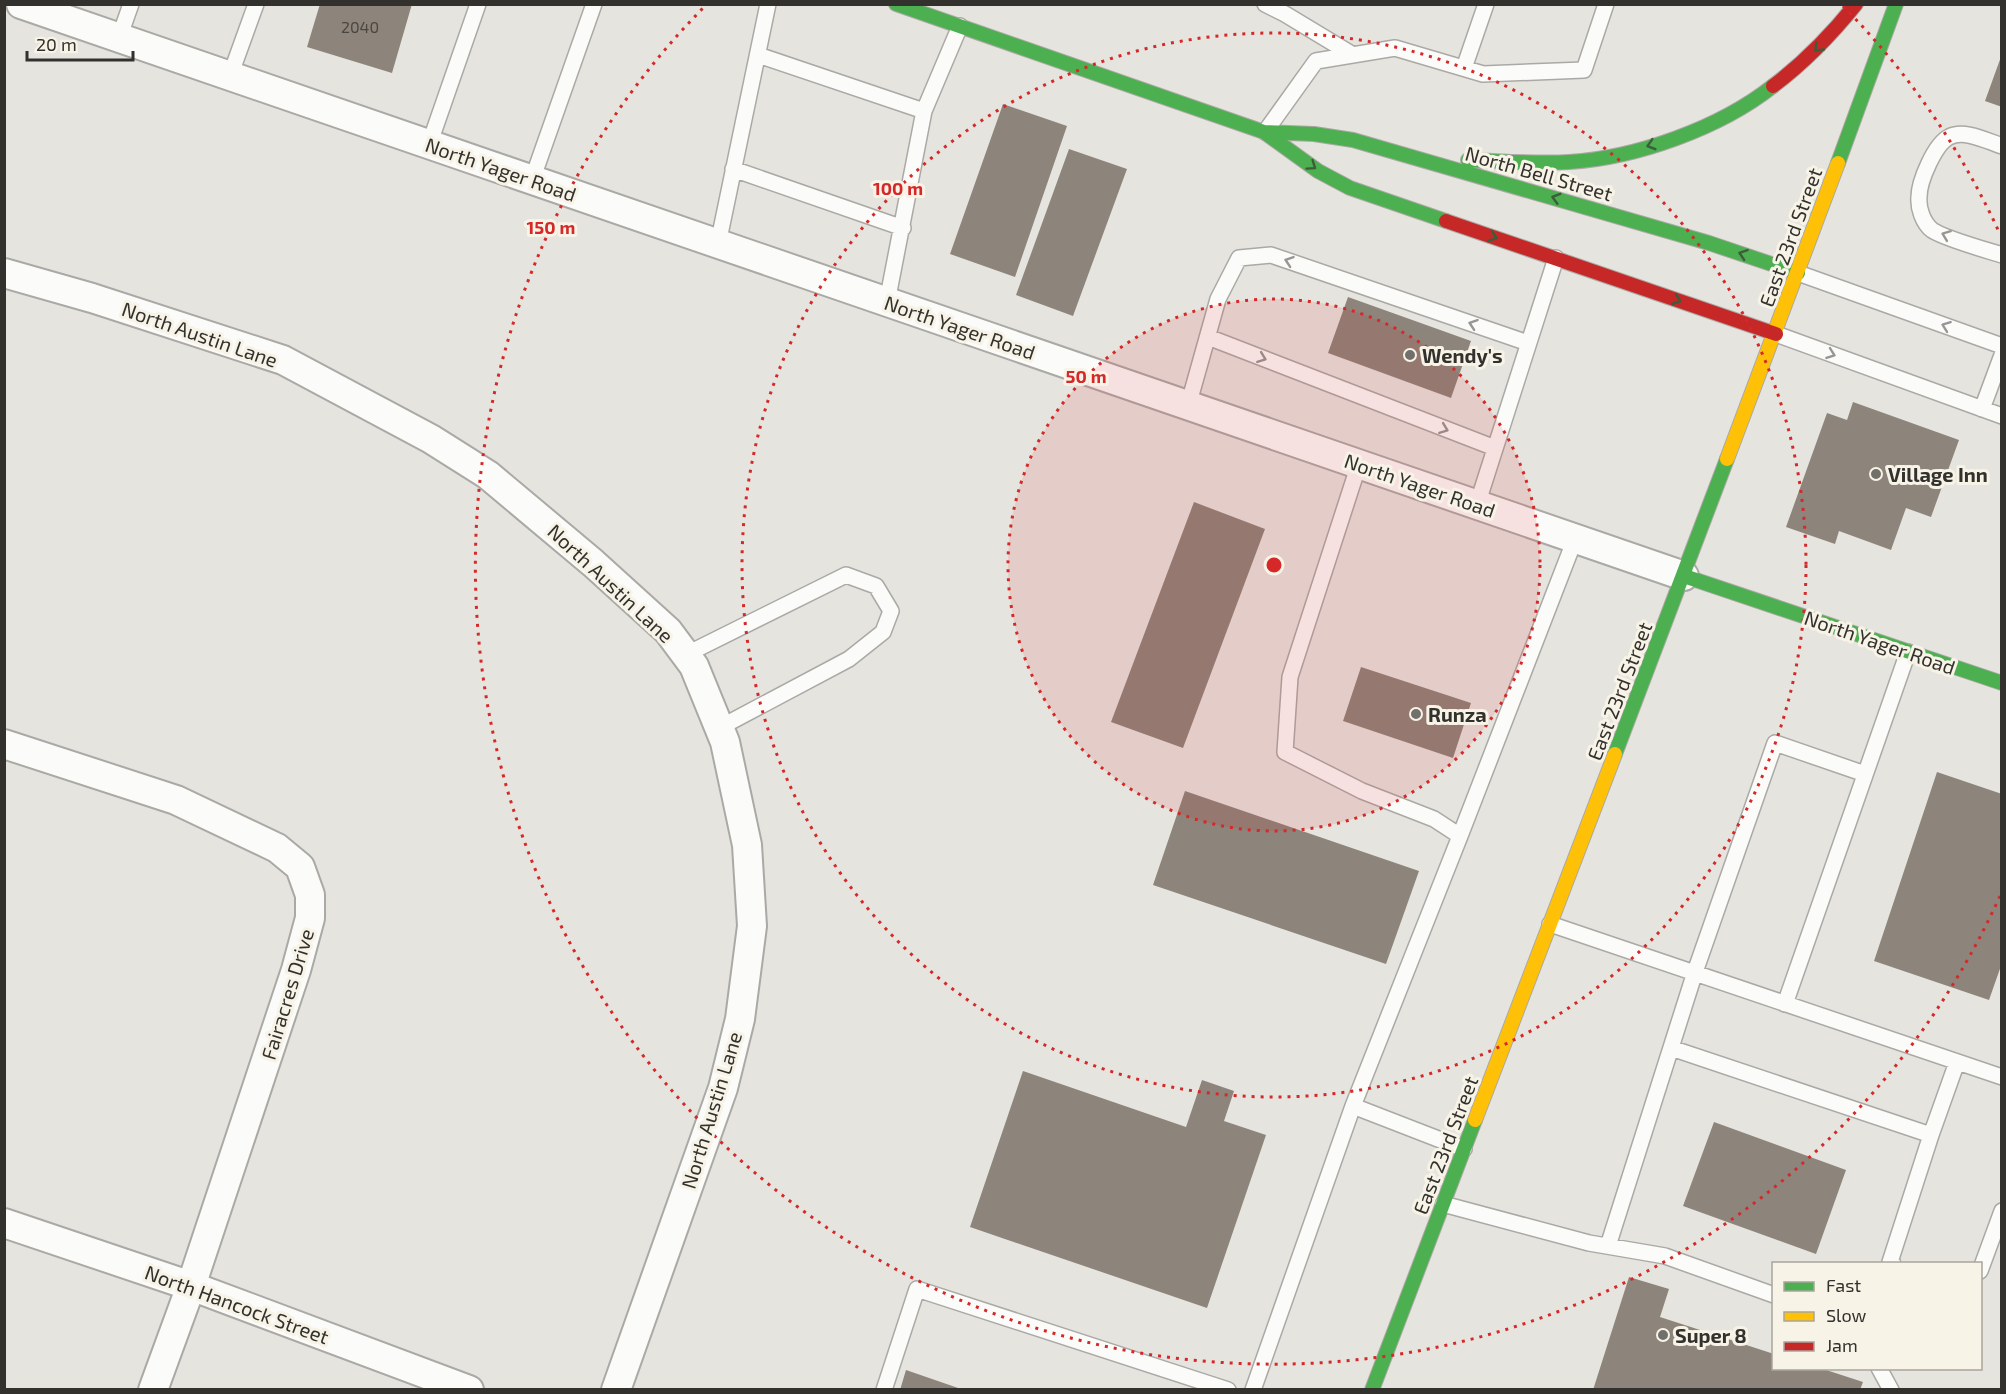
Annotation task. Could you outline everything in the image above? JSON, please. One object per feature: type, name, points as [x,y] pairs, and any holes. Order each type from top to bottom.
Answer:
[{"type":"main road","name":"North Bell Street","points":[[896,4],[1264,132],[1318,171],[1350,188],[1776,334]]},
{"type":"main road","points":[[1418,158],[1527,162],[1580,161],[1628,153],[1679,137],[1707,126],[1778,86],[1814,53],[1856,4]]},
{"type":"main road","name":"East 23rd Street","points":[[1372,1389],[1776,334],[1896,4]]},
{"type":"main road","name":"North Bell Street","points":[[1264,132],[1314,134],[1353,140],[1709,243],[1798,273]]},
{"type":"main road","name":"North Yager Road","points":[[1684,576],[2001,683]]},
{"type":"street","name":"North Yager Road","points":[[21,4],[1684,576]]},
{"type":"street","name":"North Austin Lane","points":[[4,273],[92,298],[283,360],[430,439],[488,476],[593,563],[668,631],[694,666],[725,742],[747,845],[752,926],[740,1019],[723,1088],[616,1389]]},
{"type":"street","name":"Fairacres Drive","points":[[4,744],[176,800],[277,848],[300,867],[310,895],[310,918],[296,970],[191,1286],[153,1389]]},
{"type":"street","name":"North Hancock Street","points":[[4,1223],[191,1286],[469,1389]]},
{"type":"lane","points":[[119,38],[131,4]]},
{"type":"lane","points":[[230,76],[256,4]]},
{"type":"lane","points":[[429,145],[478,4]]},
{"type":"lane","points":[[532,180],[594,4]]},
{"type":"lane","points":[[717,244],[768,4]]},
{"type":"lane","points":[[1264,4],[1353,55]]},
{"type":"lane","points":[[1464,68],[1486,4]]},
{"type":"lane","points":[[1264,132],[1316,62],[1395,48],[1483,74],[1584,70],[1606,4]]},
{"type":"lane","points":[[887,302],[924,111],[960,26]]},
{"type":"lane","points":[[758,55],[924,111]]},
{"type":"lane","points":[[2001,146],[1970,135],[1950,136],[1938,145],[1927,169],[1919,197],[1922,217],[1933,230],[2001,255]]},
{"type":"lane","points":[[733,169],[903,228]]},
{"type":"lane","points":[[1188,406],[1218,299],[1239,258],[1271,255],[1528,343]]},
{"type":"lane","points":[[1477,505],[1556,258]]},
{"type":"lane","points":[[1798,273],[2001,346]]},
{"type":"lane","points":[[1776,334],[2001,416]]},
{"type":"lane","points":[[1208,337],[1495,448]]},
{"type":"lane","points":[[1982,409],[2001,355]]},
{"type":"lane","points":[[1359,464],[1290,677],[1285,752],[1362,791],[1434,819],[1460,836]]},
{"type":"lane","points":[[1252,1389],[1353,1106],[1575,539]]},
{"type":"lane","points":[[685,655],[846,575],[876,586],[891,611],[883,632],[849,659],[719,728]]},
{"type":"lane","points":[[1785,1004],[1908,652]]},
{"type":"lane","points":[[1608,1246],[1695,972],[1775,743],[1865,774]]},
{"type":"lane","points":[[1550,924],[2001,1077]]},
{"type":"lane","points":[[1671,1048],[1931,1135]]},
{"type":"lane","points":[[1890,1262],[1957,1062]]},
{"type":"lane","points":[[1353,1106],[1464,1149]]},
{"type":"lane","points":[[1443,1204],[1589,1243],[1665,1256],[1772,1295]]},
{"type":"lane","points":[[1982,1265],[2001,1211]]},
{"type":"lane","points":[[884,1389],[916,1289],[1228,1389]]},
{"type":"lane","points":[[1880,1370],[1891,1389]]},
{"type":"building","points":[[320,4],[412,4],[392,73],[307,47]]},
{"type":"building","points":[[2002,54],[2002,107],[1985,101]]},
{"type":"building","points":[[1003,104],[1067,126],[1015,277],[950,254]]},
{"type":"building","points":[[1069,149],[1127,169],[1073,316],[1016,295]]},
{"type":"building","points":[[1348,297],[1471,341],[1451,398],[1328,353]]},
{"type":"building","name":"Village Inn","points":[[1853,402],[1959,440],[1931,517],[1906,508],[1891,550],[1839,531],[1835,544],[1786,527],[1827,413],[1847,420]]},
{"type":"building","points":[[1194,502],[1265,529],[1183,748],[1111,722]]},
{"type":"building","points":[[1361,667],[1471,703],[1453,758],[1343,721]]},
{"type":"building","points":[[1937,772],[2002,794],[2002,963],[1989,1000],[1874,961]]},
{"type":"building","points":[[1185,791],[1419,871],[1386,964],[1153,885]]},
{"type":"building","points":[[1023,1071],[1186,1127],[1202,1080],[1234,1091],[1224,1121],[1266,1135],[1207,1308],[970,1227]]},
{"type":"building","points":[[1714,1122],[1846,1170],[1816,1254],[1683,1206]]},
{"type":"building","name":"Super 8","points":[[1629,1277],[1669,1289],[1660,1317],[1772,1353],[1772,1370],[1826,1370],[1863,1382],[1860,1390],[1593,1390]]},
{"type":"building","points":[[906,1370],[961,1389],[961,1390],[900,1390]]},
{"type":"traffic: fast","points":[[896,4],[1264,132],[1318,171],[1350,188],[1446,221]]},
{"type":"traffic: fast","points":[[1838,163],[1896,4]]},
{"type":"traffic: fast","points":[[1468,160],[1556,163],[1622,154],[1649,147],[1703,127],[1752,101],[1773,86]]},
{"type":"traffic: fast","points":[[1264,132],[1314,134],[1353,140],[1709,243],[1798,273]]},
{"type":"traffic: fast","points":[[1615,754],[1727,459]]},
{"type":"traffic: fast","points":[[1684,576],[2002,683]]},
{"type":"traffic: fast","points":[[1372,1390],[1475,1120]]},
{"type":"traffic: slow","points":[[1727,459],[1838,163]]},
{"type":"traffic: slow","points":[[1475,1120],[1615,754]]},
{"type":"traffic: jam","points":[[1773,86],[1817,48],[1856,4]]},
{"type":"traffic: jam","points":[[1446,221],[1776,334]]},
{"type":"place","name":"Wendy's","points":[[1410,355]]},
{"type":"place","name":"Village Inn","points":[[1876,474]]},
{"type":"place","name":"Runza","points":[[1416,714]]},
{"type":"place","name":"Super 8","points":[[1663,1335]]}]
